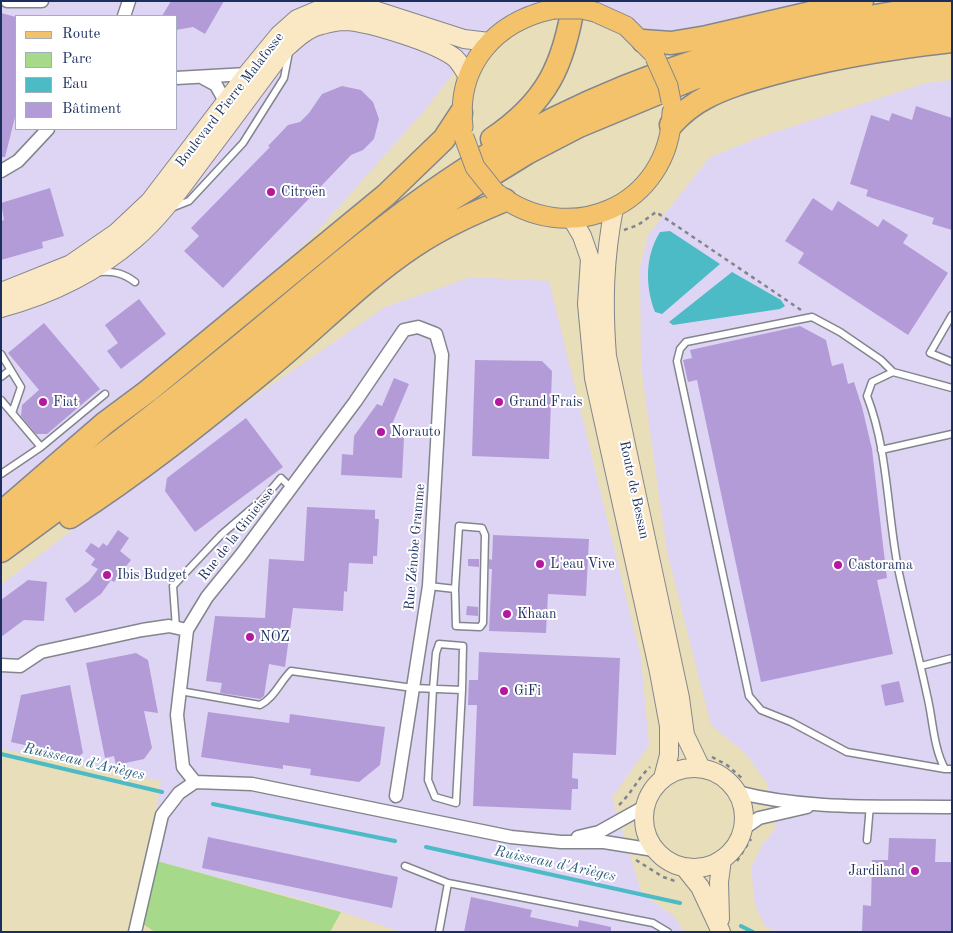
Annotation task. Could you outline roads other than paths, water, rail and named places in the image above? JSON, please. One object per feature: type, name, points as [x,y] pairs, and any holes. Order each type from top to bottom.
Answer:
[{"type":"highway","points":[[649,49],[862,1]]},
{"type":"highway","points":[[225,358],[384,214],[508,128],[528,111],[547,86],[561,60],[569,35],[564,5]]},
{"type":"highway","points":[[1,530],[61,486],[225,358],[393,219],[490,154],[571,110],[644,78],[772,37],[879,14],[952,6]]},
{"type":"highway","points":[[1,551],[161,433],[354,272],[409,230],[449,201],[527,153],[579,126],[692,79],[776,55],[884,31],[952,25]]},
{"type":"highway","points":[[671,126],[682,114],[705,97],[733,85],[799,66],[876,50],[952,41]]},
{"type":"highway","points":[[1,513],[105,423],[148,391],[386,195],[444,139],[461,113]]},
{"type":"highway","points":[[1,561],[97,500],[174,442],[264,371],[339,306],[414,246],[500,195]]},
{"type":"main road","points":[[521,18],[564,5],[568,8],[601,9],[626,26],[649,49],[668,86],[671,101],[671,126],[664,154],[657,168],[638,191],[614,208],[600,214],[572,219],[544,217],[530,213],[500,195],[475,167],[464,137],[461,113],[468,77],[477,59],[489,42],[521,18],[536,1]]},
{"type":"street","points":[[7,1],[42,1]]},
{"type":"street","points":[[124,15],[130,1]]},
{"type":"street","name":"Boulevard Pierre Malafosse","points":[[1,292],[71,264],[116,232],[150,201],[247,74],[279,35],[297,19],[323,8],[348,6],[371,9],[464,39],[489,42]]},
{"type":"street","name":"Boulevard Pierre Malafosse","points":[[1,308],[32,300],[87,273],[135,239],[160,212],[290,45],[300,35],[320,25],[344,21],[369,24],[453,57],[468,77]]},
{"type":"street","points":[[178,78],[247,74]]},
{"type":"street","points":[[203,78],[216,85],[226,103]]},
{"type":"street","points":[[1,171],[18,161],[47,130]]},
{"type":"street","name":"Route de Bessan","points":[[614,208],[610,230],[603,306],[607,356],[680,698],[685,735],[705,762]]},
{"type":"street","name":"Route de Bessan","points":[[572,219],[582,236],[590,259],[587,304],[594,378],[659,672],[669,726],[669,755],[658,770]]},
{"type":"street","name":"Rue Zénobe Gramme","points":[[396,796],[429,586],[442,355],[436,334],[418,327],[404,330]]},
{"type":"street","name":"Rue de la Ginieisse","points":[[194,782],[183,767],[177,715],[180,691],[182,629],[355,402],[404,330]]},
{"type":"street","points":[[1,665],[20,666],[42,652],[142,630],[169,626],[182,629]]},
{"type":"street","points":[[682,875],[722,859],[736,845],[742,829],[743,809],[737,792],[705,762],[686,768],[658,770],[644,807],[644,828],[654,850],[682,875],[700,887],[721,930]]},
{"type":"street","points":[[135,932],[162,815],[179,793],[194,782],[252,784],[511,837],[561,842],[624,844],[654,850]]},
{"type":"street","points":[[737,792],[757,798],[820,804],[952,808]]},
{"type":"street","points":[[301,794],[328,795],[375,805],[396,796],[401,806],[414,818]]},
{"type":"street","points":[[742,829],[759,818],[820,804]]},
{"type":"street","points":[[561,842],[599,832],[644,807]]},
{"type":"street","points":[[721,930],[719,882],[722,859]]},
{"type":"lane","points":[[87,273],[112,271],[125,274],[135,282]]},
{"type":"lane","points":[[952,315],[930,353],[952,362]]},
{"type":"lane","points":[[948,769],[847,752],[791,722],[761,710],[749,696],[677,361],[680,349],[686,342],[812,317],[840,332],[881,360],[893,372],[952,388]]},
{"type":"lane","points":[[1,354],[21,386],[12,413]]},
{"type":"lane","points":[[1,377],[10,370]]},
{"type":"lane","points":[[893,372],[872,382],[866,396],[872,411],[881,450],[898,568],[934,726],[938,757],[948,769]]},
{"type":"lane","points":[[1,474],[41,447],[105,394]]},
{"type":"lane","points":[[1,400],[41,447]]},
{"type":"lane","points":[[881,450],[952,434]]},
{"type":"lane","points":[[182,629],[173,586],[221,536],[264,498],[281,478],[291,488]]},
{"type":"lane","points":[[459,526],[482,528],[485,535],[485,561],[483,623],[480,627],[456,626],[455,588],[459,526]]},
{"type":"lane","points":[[429,586],[455,588]]},
{"type":"lane","points":[[439,644],[463,646],[462,690],[456,803],[435,797],[428,780],[433,689],[436,653],[439,644]]},
{"type":"lane","points":[[920,666],[952,658]]},
{"type":"lane","points":[[180,691],[260,705],[270,700],[279,683],[291,672],[413,688],[462,690]]},
{"type":"lane","points":[[867,840],[870,805]]},
{"type":"lane","points":[[405,866],[448,882],[653,922],[668,932]]},
{"type":"lane","points":[[439,932],[448,882]]},
{"type":"water","points":[[670,231],[720,264],[662,314],[655,312],[649,292],[648,271],[651,251],[655,241],[660,232]]},
{"type":"water","points":[[732,272],[781,300],[785,306],[780,309],[673,325],[669,322]]},
{"type":"waterway","name":"Ruisseau d'Arièges","points":[[1,754],[162,792]]},
{"type":"waterway","name":"Ruisseau d'Arièges","points":[[213,804],[395,841]]},
{"type":"waterway","name":"Ruisseau d'Arièges","points":[[426,847],[680,903]]},
{"type":"waterway","name":"Ruisseau d'Arièges","points":[[741,926],[753,932]]},
{"type":"place","name":"Citroën","points":[[271,192]]},
{"type":"place","name":"Fiat","points":[[43,402]]},
{"type":"place","name":"Grand Frais","points":[[499,402]]},
{"type":"place","name":"Norauto","points":[[381,432]]},
{"type":"place","name":"L'eau Vive","points":[[540,564]]},
{"type":"place","name":"Castorama","points":[[838,565]]},
{"type":"place","name":"Ibis Budget","points":[[107,575]]},
{"type":"place","name":"Khaan","points":[[507,614]]},
{"type":"place","name":"NOZ","points":[[250,637]]},
{"type":"place","name":"GiFi","points":[[504,691]]},
{"type":"place","name":"Jardiland","points":[[915,871]]}]
